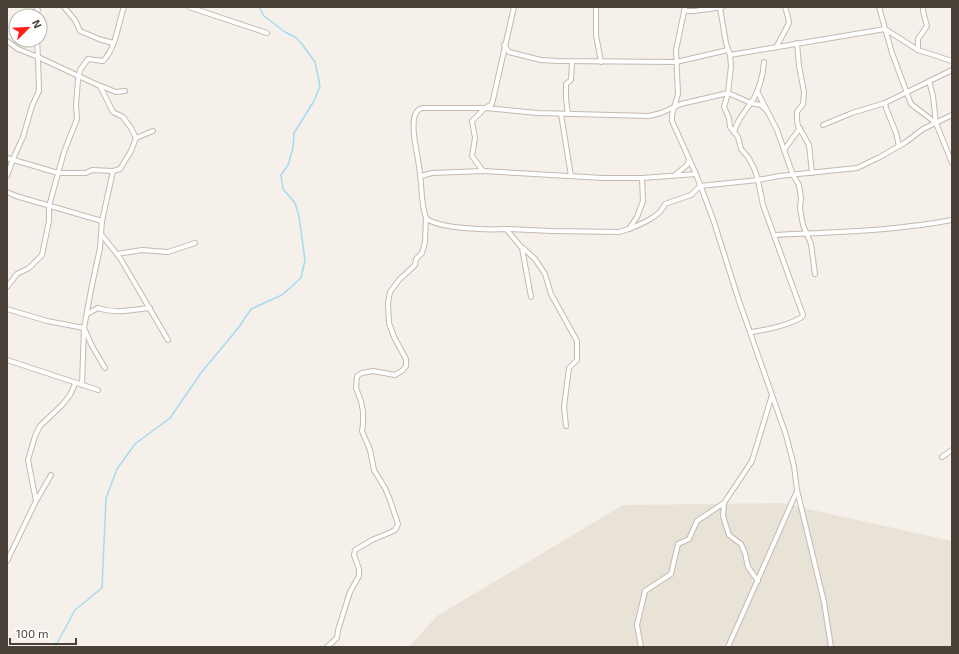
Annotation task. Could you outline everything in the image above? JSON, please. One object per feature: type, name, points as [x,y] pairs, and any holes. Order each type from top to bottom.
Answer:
[{"type":"street","points":[[64,7],[75,20],[80,31],[113,43]]},
{"type":"street","points":[[7,287],[17,274],[29,268],[42,255],[49,221],[49,206],[69,138],[77,119],[76,105],[80,70],[88,59],[103,61],[108,56],[124,7]]},
{"type":"street","points":[[189,7],[267,33]]},
{"type":"street","points":[[483,171],[472,156],[475,138],[472,121],[492,104],[504,45],[510,27],[514,7]]},
{"type":"street","points":[[596,7],[596,34],[601,62]]},
{"type":"street","points":[[723,7],[694,11],[684,9],[676,50],[678,94],[672,115],[672,121],[696,174],[752,332],[786,435],[794,466],[797,490],[824,602],[830,647]]},
{"type":"street","points":[[778,46],[789,23],[784,7]]},
{"type":"street","points":[[879,7],[894,59],[911,104],[936,123]]},
{"type":"street","points":[[918,50],[918,39],[927,26],[923,7]]},
{"type":"street","points":[[720,8],[731,66],[728,94],[724,107],[729,118],[730,126],[738,137],[741,149],[751,162],[758,180],[763,205],[775,234],[803,315],[798,320],[774,328],[752,332]]},
{"type":"street","points":[[730,55],[885,29],[918,50],[952,61]]},
{"type":"street","points":[[7,41],[18,49],[100,86],[116,92],[125,91]]},
{"type":"street","points":[[797,43],[799,66],[804,92],[803,104],[797,112],[797,120],[809,145],[812,173]]},
{"type":"street","points":[[504,45],[508,52],[541,60],[572,62],[676,62],[728,50]]},
{"type":"street","points":[[7,176],[23,137],[38,91],[37,48]]},
{"type":"street","points":[[568,114],[566,84],[571,80],[572,62]]},
{"type":"street","points":[[734,133],[735,126],[751,103],[757,91],[763,74],[764,62]]},
{"type":"street","points":[[822,126],[852,113],[885,103],[952,70]]},
{"type":"street","points":[[929,81],[933,96],[936,123],[952,164]]},
{"type":"street","points":[[100,86],[113,112],[123,117],[136,138]]},
{"type":"street","points":[[757,91],[777,130],[793,175],[799,185],[801,198],[800,208],[803,225],[811,244],[815,274]]},
{"type":"street","points":[[328,647],[337,638],[338,630],[350,592],[359,576],[359,569],[354,555],[355,550],[372,540],[395,530],[398,524],[385,488],[374,470],[370,450],[362,431],[363,412],[356,388],[357,376],[362,373],[373,372],[395,375],[406,366],[406,359],[394,337],[390,323],[388,303],[390,292],[399,280],[415,265],[416,259],[422,253],[425,242],[426,218],[423,207],[421,176],[414,130],[417,111],[424,108],[486,108],[561,114],[649,116],[661,113],[681,104],[728,94],[751,103],[761,105],[767,110]]},
{"type":"street","points":[[885,103],[899,146]]},
{"type":"street","points":[[561,114],[571,176]]},
{"type":"street","points":[[426,218],[435,224],[445,226],[482,229],[619,232],[629,229],[655,216],[663,209],[665,204],[691,195],[700,186],[758,180],[774,176],[857,168],[873,161],[923,130],[952,115]]},
{"type":"street","points":[[784,150],[800,128]]},
{"type":"street","points":[[7,158],[58,174],[86,173],[92,170],[113,171],[120,169],[131,151],[136,138],[153,131]]},
{"type":"street","points":[[675,175],[687,166],[689,160]]},
{"type":"street","points":[[82,385],[84,328],[100,248],[102,221],[113,171]]},
{"type":"street","points":[[421,176],[432,173],[483,171],[603,178],[642,178],[696,174]]},
{"type":"street","points":[[629,229],[637,217],[643,201],[642,178]]},
{"type":"street","points":[[7,192],[102,221]]},
{"type":"street","points":[[775,234],[884,229],[927,225],[952,220]]},
{"type":"street","points":[[506,229],[522,248],[535,260],[545,274],[551,294],[577,341],[577,360],[569,368],[564,407],[566,426]]},
{"type":"street","points":[[101,233],[117,254],[168,340]]},
{"type":"street","points":[[117,254],[142,250],[168,252],[195,244]]},
{"type":"street","points":[[522,248],[531,297]]},
{"type":"street","points":[[87,314],[98,308],[116,312],[150,308]]},
{"type":"street","points":[[7,309],[47,321],[84,328]]},
{"type":"street","points":[[84,328],[92,346],[106,368]]},
{"type":"street","points":[[7,360],[75,384],[98,390]]},
{"type":"street","points":[[36,501],[28,460],[35,436],[40,426],[62,405],[70,395],[75,384]]},
{"type":"street","points":[[641,647],[637,625],[645,591],[671,574],[678,544],[689,539],[697,521],[724,503],[752,461],[772,395]]},
{"type":"street","points":[[942,457],[952,450]]},
{"type":"street","points":[[7,561],[36,501],[51,475]]},
{"type":"street","points":[[728,647],[797,490]]},
{"type":"street","points":[[724,503],[723,516],[730,535],[741,544],[745,553],[748,567],[758,581]]},
{"type":"shaded area","points":[[781,503],[952,541],[952,647],[409,647],[437,616],[623,505]]},
{"type":"waterway","points":[[55,647],[75,610],[102,588],[106,498],[117,469],[135,444],[170,418],[201,373],[239,327],[251,309],[282,295],[301,278],[305,260],[299,216],[295,203],[283,189],[281,175],[288,165],[293,148],[294,133],[314,101],[320,86],[315,62],[302,44],[295,37],[285,32],[264,16],[259,7]]}]
